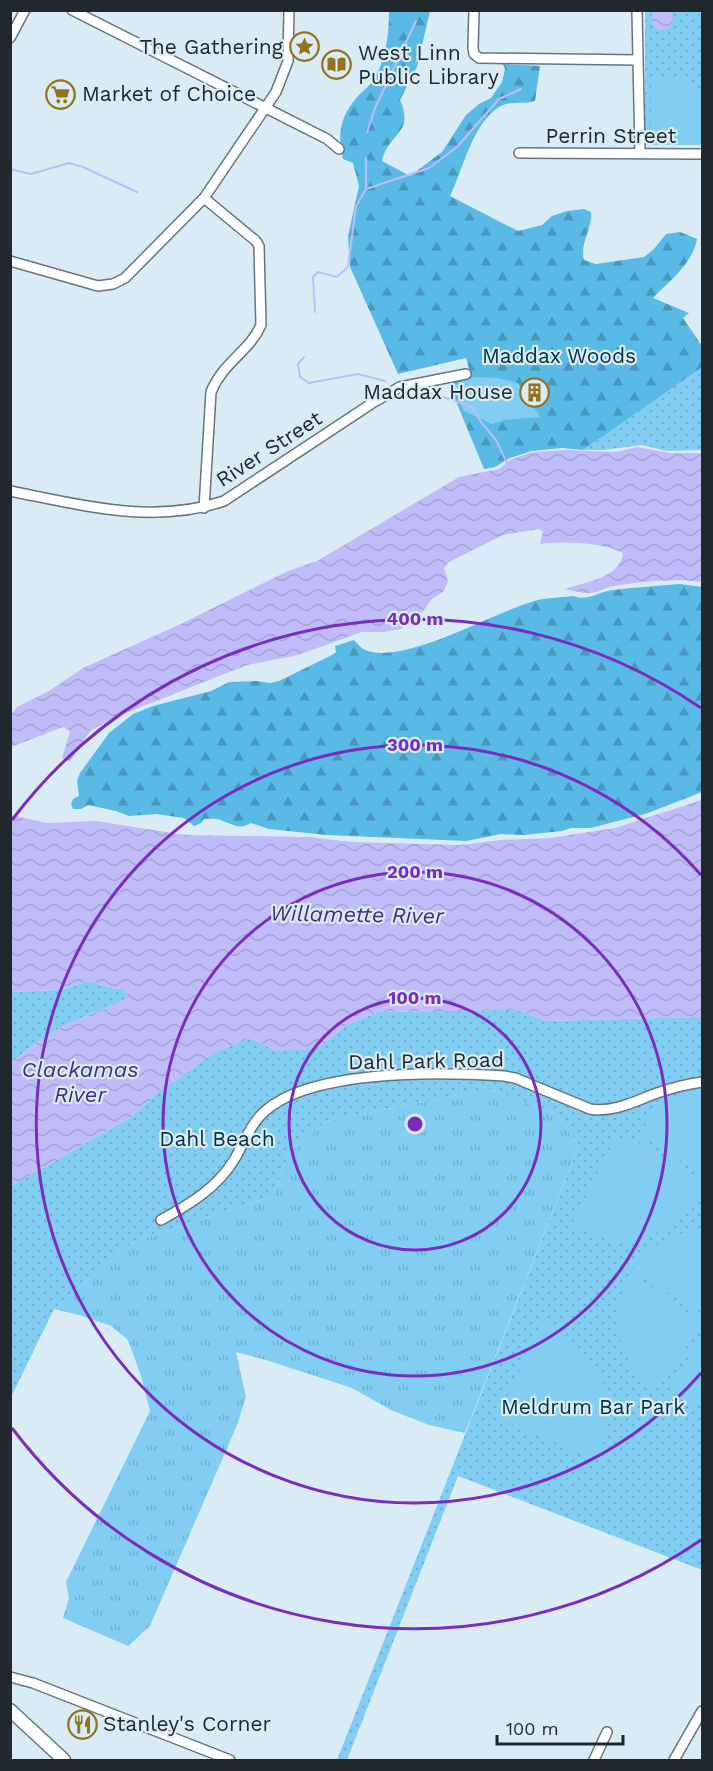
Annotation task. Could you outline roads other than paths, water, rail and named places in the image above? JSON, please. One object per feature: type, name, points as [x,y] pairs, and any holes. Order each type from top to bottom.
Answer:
[{"type":"main road","points":[[10,1710],[64,1761]]},
{"type":"street","points":[[10,38],[25,10]]},
{"type":"street","points":[[72,10],[327,139],[339,149]]},
{"type":"street","points":[[10,261],[98,286],[113,284],[125,278],[204,198],[281,81],[288,61],[289,10]]},
{"type":"street","points":[[474,10],[473,48],[476,56],[482,58],[638,60]]},
{"type":"street","points":[[637,10],[640,154]]},
{"type":"street","name":"Perrin Street","points":[[519,153],[702,154]]},
{"type":"street","points":[[204,198],[259,246],[261,325],[257,334],[216,378],[211,392],[204,508]]},
{"type":"street","name":"River Street","points":[[10,491],[96,508],[134,512],[166,513],[204,508],[224,501],[400,387],[466,374]]},
{"type":"street","name":"Dahl Park Road","points":[[161,1220],[197,1199],[222,1179],[235,1159],[251,1126],[262,1114],[294,1095],[329,1083],[361,1077],[408,1075],[515,1077],[590,1109],[602,1110],[620,1107],[671,1089],[702,1082]]},
{"type":"street","points":[[10,1677],[33,1683],[230,1761]]},
{"type":"street","points":[[674,1761],[702,1711]]},
{"type":"street","points":[[594,1761],[607,1732]]},
{"type":"water","points":[[662,8],[670,11],[673,19],[670,27],[662,30],[654,27],[651,19],[654,11]]},
{"type":"water","points":[[637,447],[670,453],[702,453],[702,582],[680,580],[647,582],[612,586],[588,593],[564,589],[608,574],[621,561],[623,553],[582,543],[540,544],[543,531],[538,529],[503,535],[449,562],[444,568],[448,582],[443,592],[432,599],[421,614],[401,629],[362,632],[298,655],[247,665],[116,717],[91,730],[70,761],[62,758],[70,731],[63,727],[11,747],[11,715],[17,707],[49,691],[83,668],[185,622],[288,571],[317,561],[459,477],[499,469],[512,459],[533,452],[567,450],[615,452]]},
{"type":"water","points":[[702,800],[702,1017],[546,1021],[517,1010],[378,1012],[345,1026],[314,1049],[276,1051],[251,1038],[215,1052],[159,1092],[130,1118],[11,1186],[11,1063],[35,1044],[61,1028],[127,997],[125,989],[115,989],[88,981],[61,990],[11,992],[11,815],[47,823],[96,821],[185,835],[309,837],[351,842],[461,845],[500,840],[550,838],[615,828]]},
{"type":"waterway","points":[[367,132],[375,108],[416,21]]},
{"type":"waterway","points":[[366,189],[429,168],[457,147],[499,99],[521,89]]},
{"type":"waterway","points":[[315,312],[313,277],[318,272],[337,277],[348,267],[356,206],[366,189],[366,158]]},
{"type":"waterway","points":[[10,169],[31,174],[69,163],[83,167],[137,192]]},
{"type":"waterway","points":[[304,357],[298,364],[300,377],[309,383],[358,374],[385,381]]},
{"type":"waterway","points":[[409,390],[437,395],[472,407],[496,440],[507,463]]},
{"type":"place","name":"The Gathering","points":[[304,47]]},
{"type":"place","name":"West Linn Public Library","points":[[337,65]]},
{"type":"place","name":"Market of Choice","points":[[61,94]]},
{"type":"place","name":"Maddax House","points":[[534,392]]},
{"type":"place","name":"Stanley's Corner","points":[[82,1724]]},
{"type":"park label","name":"Maddax Woods","points":[[559,356]]},
{"type":"park label","name":"Dahl Beach","points":[[217,1139]]},
{"type":"park label","name":"Meldrum Bar Park","points":[[593,1407]]},
{"type":"water label","name":"Willamette River","points":[[357,914]]},
{"type":"water label","name":"Clackamas River","points":[[80,1082]]}]
